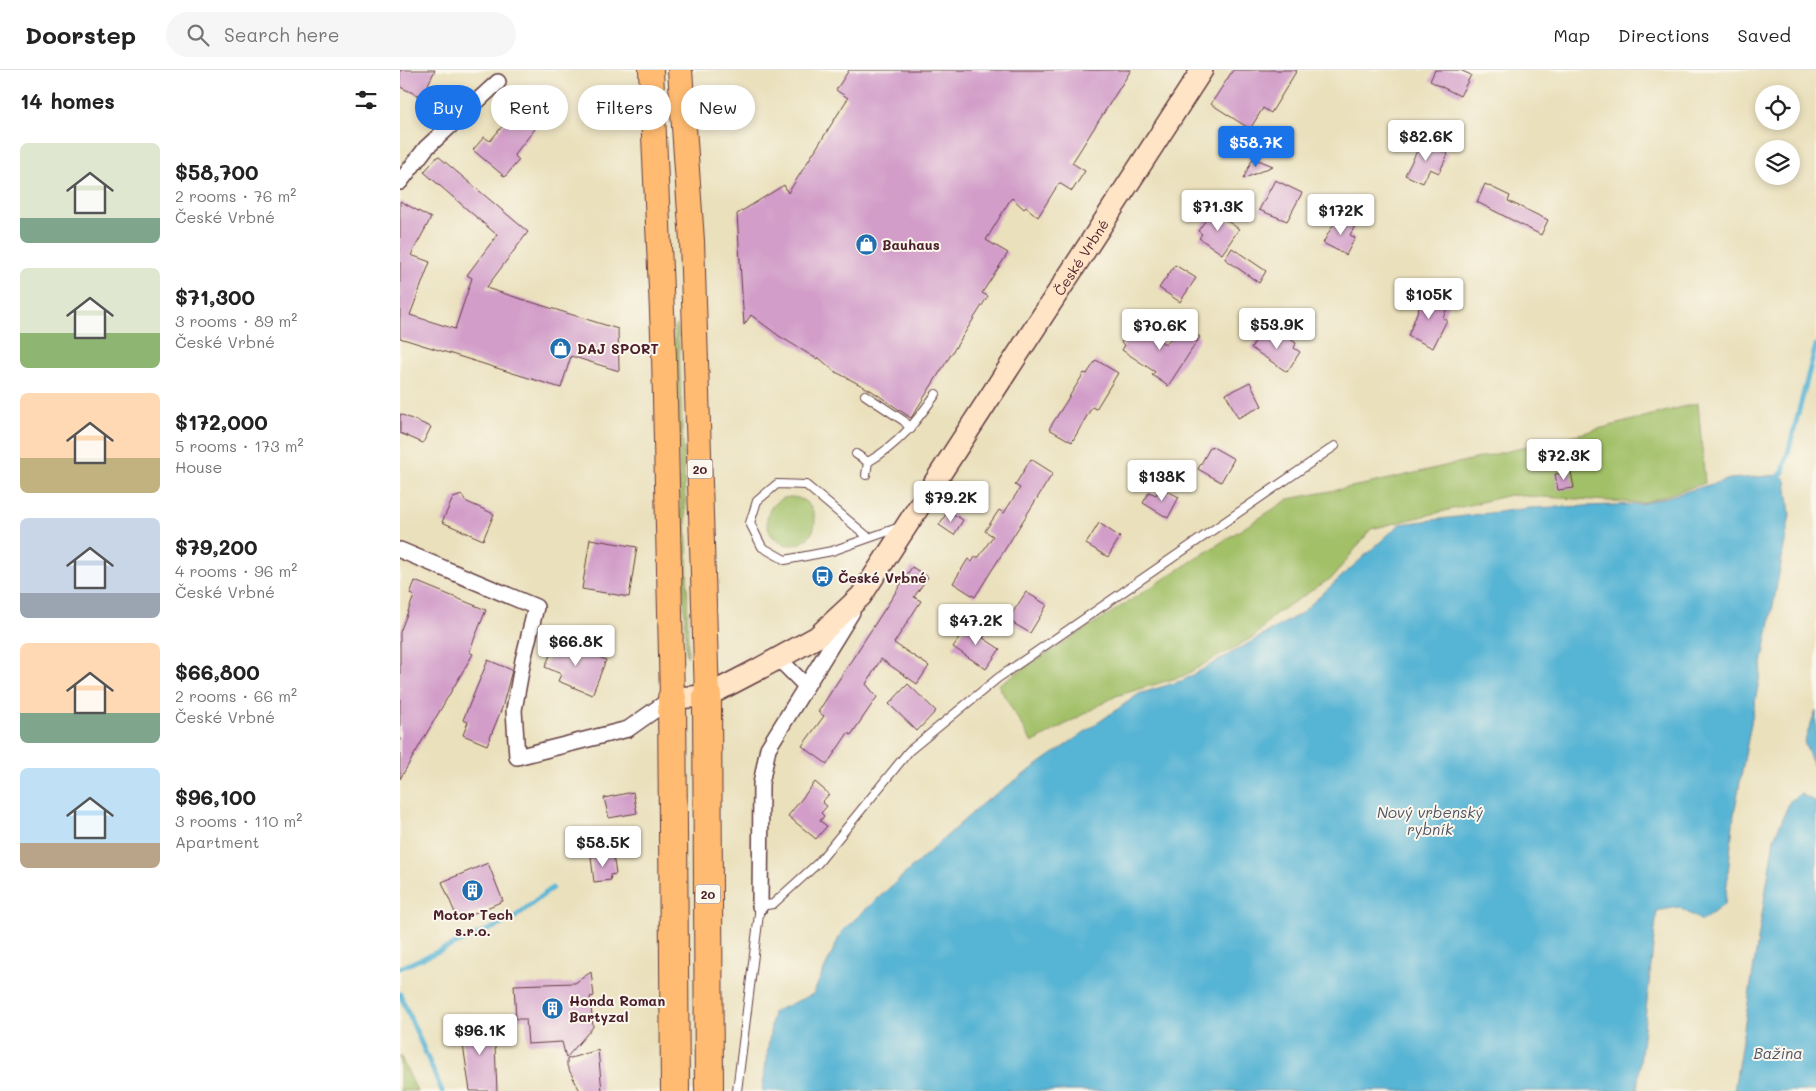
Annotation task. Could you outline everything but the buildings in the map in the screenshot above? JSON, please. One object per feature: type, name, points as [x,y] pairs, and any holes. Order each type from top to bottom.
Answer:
[{"type":"highway","name":"20","points":[[707,696],[709,1091]]},
{"type":"highway","name":"20","points":[[672,698],[675,1091]]},
{"type":"main road","name":"20","points":[[651,70],[664,356],[672,698]]},
{"type":"main road","name":"20","points":[[680,70],[692,241],[707,696]]},
{"type":"street","name":"České Vrbné","points":[[672,698],[707,696],[817,637],[861,596],[910,524],[1202,70]]},
{"type":"street","points":[[400,182],[426,148],[498,82]]},
{"type":"street","points":[[400,550],[536,607],[522,660],[514,710],[517,757],[628,729],[672,698]]},
{"type":"street","points":[[760,906],[761,784],[768,748],[861,596]]},
{"type":"street","points":[[778,658],[806,686]]},
{"type":"lane","points":[[866,475],[868,462],[886,451],[911,429],[936,394]]},
{"type":"lane","points":[[865,395],[911,429]]},
{"type":"lane","points":[[737,1091],[760,906],[773,904],[818,863],[909,751],[998,678],[1335,446]]},
{"type":"lane","points":[[856,454],[868,462]]},
{"type":"lane","points":[[868,538],[806,485],[777,484],[757,501],[750,523],[762,547],[785,560],[832,551],[910,524]]},
{"type":"green space","points":[[676,325],[678,329],[687,548],[688,656],[686,655],[674,328]]},
{"type":"green space","points":[[1698,403],[1705,483],[1642,503],[1510,495],[1371,529],[1333,577],[1275,614],[1255,636],[1183,676],[1116,696],[1032,743],[998,685],[1289,499],[1372,483],[1560,439]]},
{"type":"green space","points":[[791,497],[800,499],[808,504],[813,512],[815,521],[813,530],[808,538],[800,543],[791,545],[782,543],[774,538],[769,530],[767,521],[769,512],[774,504],[782,499]]},
{"type":"green space","points":[[400,1055],[417,1091],[400,1091]]},
{"type":"water","name":"Nový vrbenský rybník","points":[[1780,475],[1786,480],[1790,515],[1734,814],[1725,904],[1702,921],[1678,907],[1657,911],[1637,1091],[762,1091],[773,1012],[813,994],[842,931],[983,803],[1139,694],[1184,680],[1300,614],[1400,524],[1530,508],[1642,504],[1730,479]]},
{"type":"water","points":[[1816,710],[1816,772],[1804,742]]},
{"type":"water","name":"Bažina","points":[[1801,794],[1816,802],[1816,1091],[1734,1091],[1774,839],[1790,801]]},
{"type":"waterway","points":[[1776,480],[1783,472],[1816,345]]},
{"type":"waterway","points":[[400,968],[511,920],[552,888]]},
{"type":"waterway","points":[[400,994],[442,1091]]},
{"type":"place","name":"Bauhaus","points":[[866,244]]},
{"type":"place","name":"DAJ SPORT","points":[[561,348]]},
{"type":"place","name":"České Vrbné","points":[[822,577]]},
{"type":"place","name":"Motor Tech s.r.o.","points":[[473,891]]},
{"type":"place","name":"Honda Roman Bartyzal","points":[[553,1008]]}]
